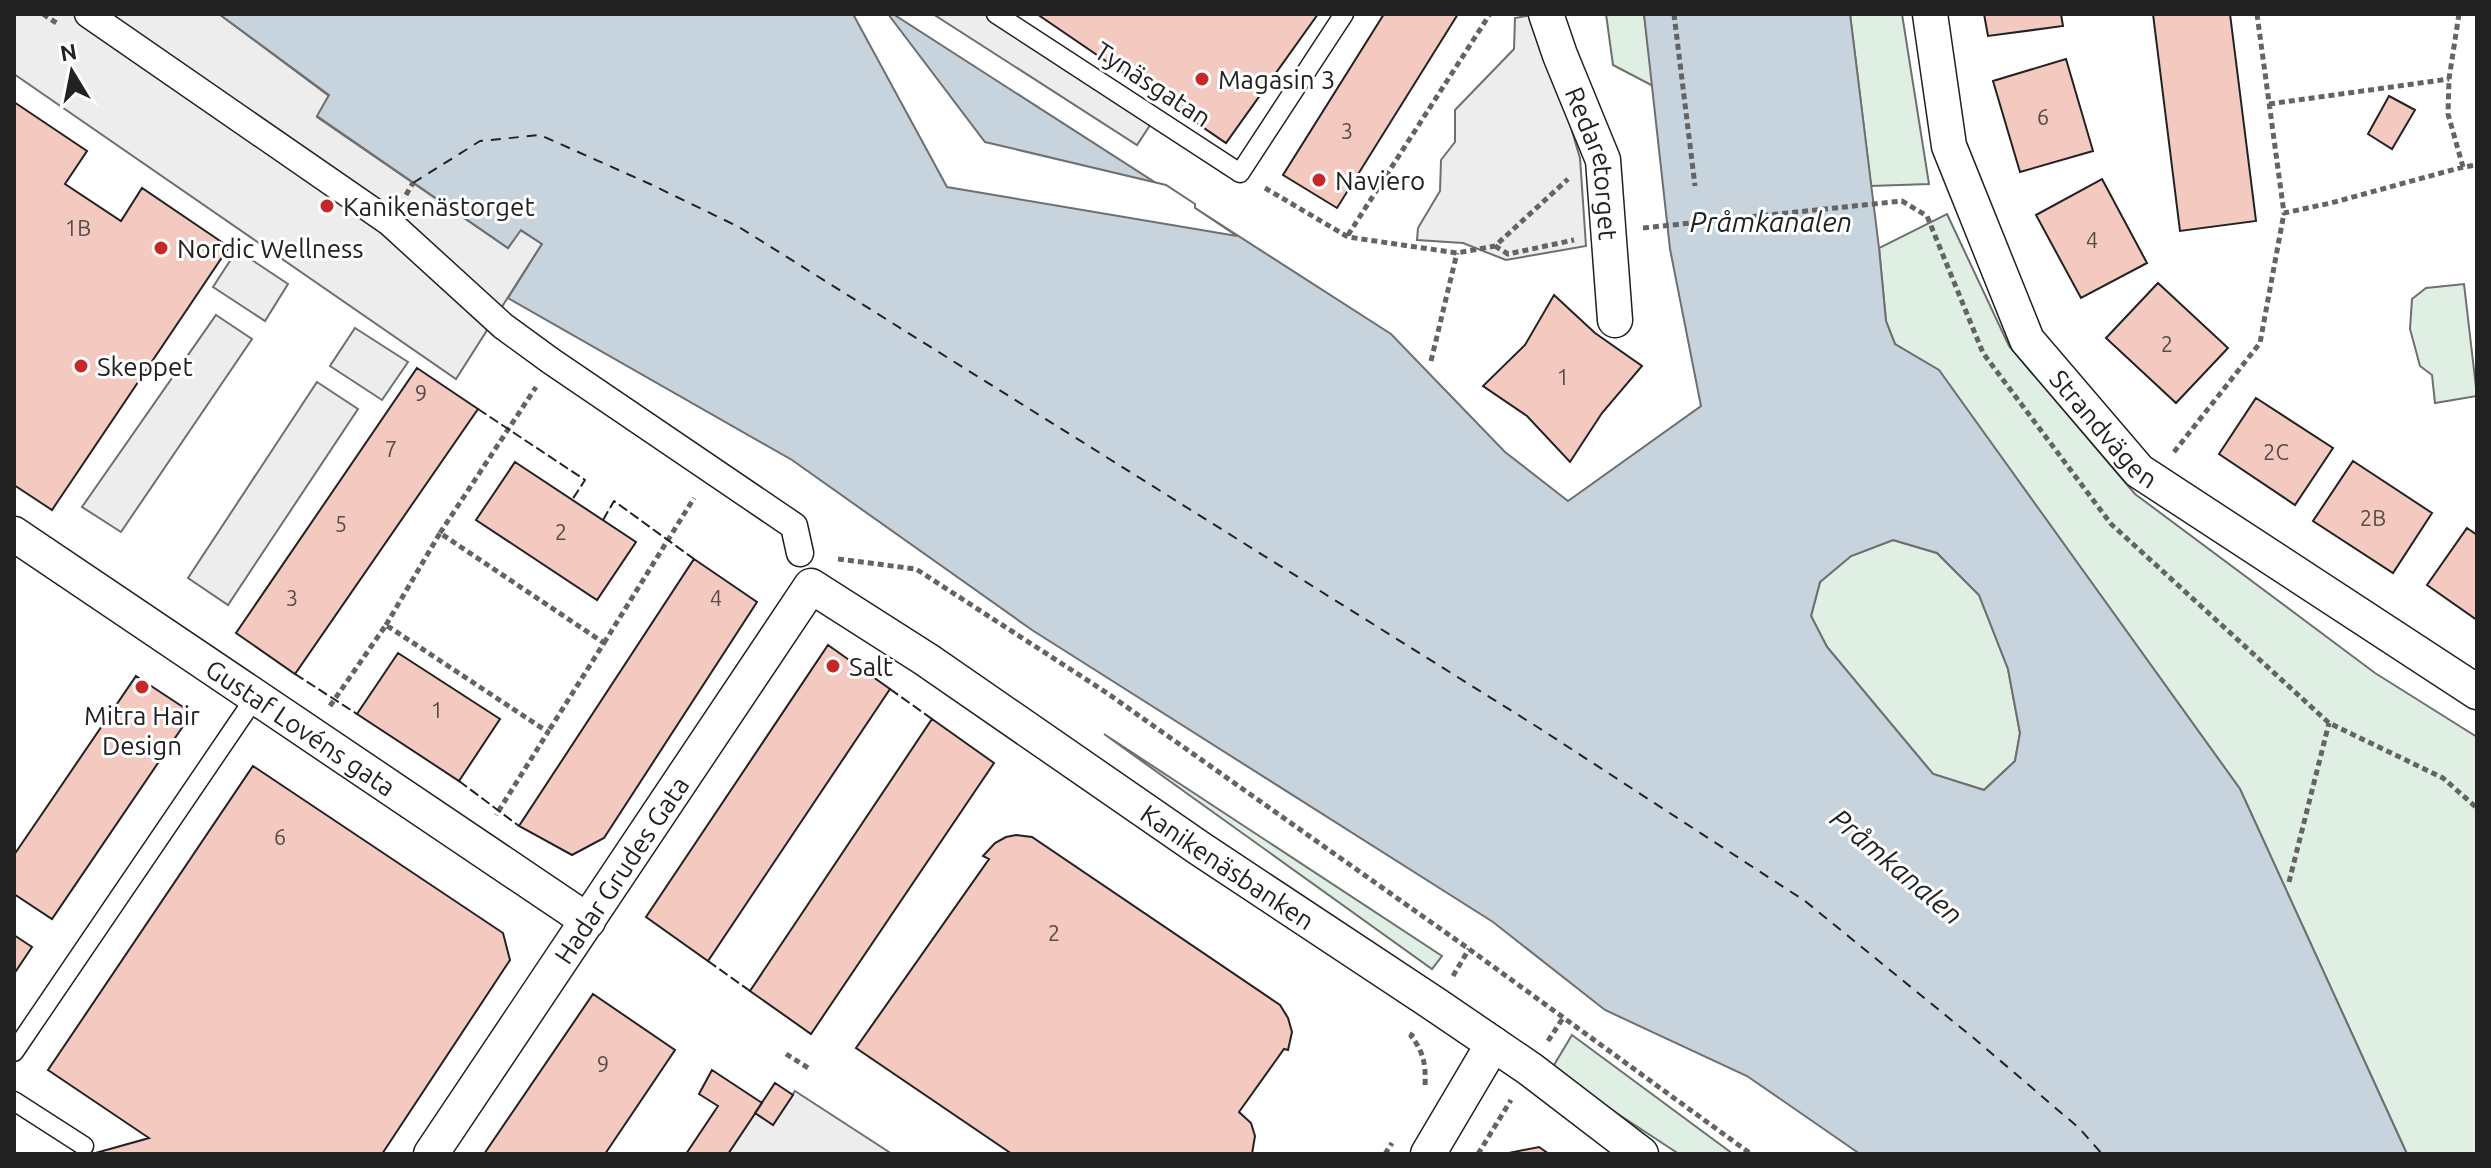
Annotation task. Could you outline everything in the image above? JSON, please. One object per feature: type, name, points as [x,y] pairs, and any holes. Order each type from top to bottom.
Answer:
[{"type":"street","points":[[88,14],[389,222],[503,326],[551,361],[794,526],[800,553]]},
{"type":"street","name":"Redaretorget","points":[[1546,14],[1603,160],[1619,231],[1615,320]]},
{"type":"street","name":"Strandvägen","points":[[1930,14],[1949,146],[2027,340],[2139,471],[2477,692]]},
{"type":"street","name":"Gustaf Lovéns gata","points":[[14,534],[588,921]]},
{"type":"street","name":"Hadar Grudes Gata","points":[[431,1154],[811,586]]},
{"type":"street","name":"Kanikenäsbanken","points":[[811,586],[939,668],[1199,848],[1530,1069],[1641,1154]]},
{"type":"street","points":[[1428,1154],[1493,1044]]},
{"type":"lane","name":"Tynäsgatan","points":[[996,14],[1240,173]]},
{"type":"lane","points":[[1240,173],[1344,14]]},
{"type":"lane","points":[[14,1052],[256,696]]},
{"type":"lane","points":[[14,1101],[84,1146]]},
{"type":"path","points":[[1348,235],[1490,14]]},
{"type":"path","points":[[1674,14],[1695,186]]},
{"type":"path","points":[[2152,479],[2260,343],[2284,213],[2257,14]]},
{"type":"path","points":[[2458,15],[2449,79],[2448,114],[2463,167]]},
{"type":"path","points":[[2269,104],[2449,79]]},
{"type":"path","points":[[1240,173],[1348,235],[1457,253],[1495,246],[1581,167],[1603,160]]},
{"type":"path","points":[[2284,213],[2477,165]]},
{"type":"path","points":[[1495,246],[1508,254],[1619,231],[1902,201],[1927,216],[1983,353],[2111,524],[2329,723],[2443,778],[2477,808]]},
{"type":"path","points":[[1431,361],[1457,253]]},
{"type":"path","points":[[312,734],[386,625],[440,533],[541,379]]},
{"type":"path","points":[[477,846],[701,487]]},
{"type":"path","points":[[440,533],[604,643]]},
{"type":"path","points":[[800,553],[916,569],[1107,693],[1469,949],[1751,1154]]},
{"type":"path","points":[[386,625],[548,732]]},
{"type":"path","points":[[2289,882],[2329,723]]},
{"type":"path","points":[[1420,1097],[1425,1087],[1426,1066],[1421,1047],[1411,1036],[1436,1005],[1469,949]]},
{"type":"path","points":[[786,1054],[810,1069]]},
{"type":"path","points":[[1385,1154],[1393,1142]]},
{"type":"green space","points":[[1606,14],[1644,14],[1653,86],[1613,65]]},
{"type":"green space","points":[[1850,14],[1902,14],[1929,184],[1871,186]]},
{"type":"green space","points":[[1947,214],[2009,346],[2135,494],[2375,673],[2477,737],[2477,1154],[2407,1154],[2240,789],[1939,371],[1895,344],[1886,321],[1879,248]]},
{"type":"green space","points":[[2464,284],[2477,396],[2435,403],[2432,375],[2420,366],[2410,329],[2412,299],[2426,288]]},
{"type":"green space","points":[[1893,540],[1937,553],[1979,595],[2008,669],[2020,733],[2015,761],[1984,790],[1933,774],[1827,647],[1811,616],[1820,582],[1851,556]]},
{"type":"green space","points":[[1104,734],[1442,956],[1432,969]]},
{"type":"green space","points":[[1572,1035],[1733,1154],[1679,1154],[1551,1070]]},
{"type":"shaded area","name":"Kanikenästorget","points":[[14,14],[219,14],[329,96],[317,117],[508,248],[520,230],[542,244],[456,379],[14,74]]},
{"type":"shaded area","points":[[933,14],[996,14],[1156,116],[1137,145]]},
{"type":"shaded area","points":[[1537,14],[1580,158],[1586,246],[1506,260],[1463,243],[1417,240],[1418,228],[1440,191],[1441,160],[1455,142],[1455,110],[1514,49],[1515,18]]},
{"type":"shaded area","points":[[237,250],[288,284],[265,321],[213,287]]},
{"type":"shaded area","points":[[216,315],[252,339],[121,532],[82,507]]},
{"type":"shaded area","points":[[355,328],[408,362],[382,400],[330,366]]},
{"type":"shaded area","points":[[317,382],[358,409],[228,605],[188,578]]},
{"type":"shaded area","points":[[795,1091],[892,1154],[728,1154],[755,1113],[773,1124]]},
{"type":"water","name":"Pråmkanalen","points":[[219,14],[893,14],[1391,334],[1505,452],[1568,501],[1701,406],[1670,249],[1644,14],[1850,14],[1886,321],[1895,344],[1939,370],[2240,789],[2407,1154],[1860,1154],[1747,1076],[1605,1010],[1493,922],[1032,630],[792,460],[508,298],[542,244],[521,230],[508,248],[317,116],[329,95]],"holes":[[[1893,540],[1937,553],[1979,595],[2008,669],[2020,733],[2015,761],[1984,790],[1933,774],[1827,647],[1811,616],[1820,582],[1851,556]]]},
{"type":"pier","points":[[853,14],[888,14],[985,142],[1166,185],[1237,236],[947,187]]},
{"type":"building","name":"Magasin 3","points":[[1037,14],[1318,14],[1226,143]]},
{"type":"building","points":[[1384,14],[1458,14],[1337,208],[1283,175]]},
{"type":"building","points":[[1984,14],[2061,14],[2063,26],[1988,36]]},
{"type":"building","points":[[2153,14],[2230,14],[2256,221],[2180,231]]},
{"type":"building","points":[[2066,59],[2093,151],[2020,172],[1993,81]]},
{"type":"building","points":[[2389,96],[2415,110],[2392,149],[2368,134]]},
{"type":"building","name":"Skeppet","points":[[14,102],[87,151],[65,184],[121,221],[142,188],[229,247],[52,510],[14,485]]},
{"type":"building","points":[[2102,179],[2147,263],[2081,298],[2036,215]]},
{"type":"building","points":[[2158,283],[2228,348],[2176,403],[2106,338]]},
{"type":"building","points":[[1554,295],[1595,333],[1642,366],[1602,413],[1570,462],[1527,416],[1483,386],[1525,345]]},
{"type":"building","points":[[417,368],[478,409],[295,674],[236,633]]},
{"type":"building","points":[[2256,398],[2333,448],[2295,505],[2219,454]]},
{"type":"building","points":[[2353,461],[2432,513],[2393,573],[2313,521]]},
{"type":"building","points":[[515,462],[636,542],[597,600],[476,520]]},
{"type":"building","points":[[2467,528],[2477,535],[2477,620],[2427,585]]},
{"type":"building","points":[[694,559],[757,602],[604,838],[572,855],[519,826]]},
{"type":"building","points":[[828,645],[890,689],[708,961],[646,917]]},
{"type":"building","points":[[398,653],[500,719],[459,781],[357,714]]},
{"type":"building","points":[[136,676],[192,713],[52,919],[14,894],[14,855]]},
{"type":"building","points":[[932,719],[994,763],[811,1034],[750,991]]},
{"type":"building","points":[[253,766],[503,933],[510,960],[382,1154],[92,1154],[149,1138],[48,1070]]},
{"type":"building","points":[[1016,835],[1032,837],[1280,1005],[1292,1032],[1288,1050],[1284,1049],[1239,1112],[1251,1123],[1255,1136],[1252,1154],[1012,1154],[856,1048],[989,859],[983,856],[995,843]]},
{"type":"building","points":[[14,935],[32,947],[14,974]]},
{"type":"building","points":[[593,994],[675,1050],[605,1154],[484,1154]]},
{"type":"building","points":[[712,1070],[762,1103],[728,1154],[686,1154],[718,1106],[699,1094]]},
{"type":"building","points":[[775,1083],[793,1095],[773,1125],[755,1113]]},
{"type":"building","points":[[1539,1147],[1549,1154],[1504,1154]]},
{"type":"ferry route","points":[[413,183],[480,141],[540,135],[739,227],[1539,728],[1805,901],[1976,1040],[2079,1128],[2102,1154]]},
{"type":"fence","points":[[478,409],[585,480],[572,500]]},
{"type":"fence","points":[[603,520],[614,501],[694,559]]},
{"type":"fence","points":[[295,674],[357,714]]},
{"type":"fence","points":[[890,689],[932,719]]},
{"type":"fence","points":[[459,781],[519,826]]},
{"type":"fence","points":[[708,961],[750,991]]},
{"type":"place","name":"Magasin 3","points":[[1202,79]]},
{"type":"place","name":"Naviero","points":[[1319,180]]},
{"type":"place","name":"Kanikenästorget","points":[[327,206]]},
{"type":"place","name":"Nordic Wellness","points":[[161,248]]},
{"type":"place","name":"Skeppet","points":[[81,366]]},
{"type":"place","name":"Salt","points":[[833,666]]},
{"type":"place","name":"Mitra Hair Design","points":[[142,687]]}]
